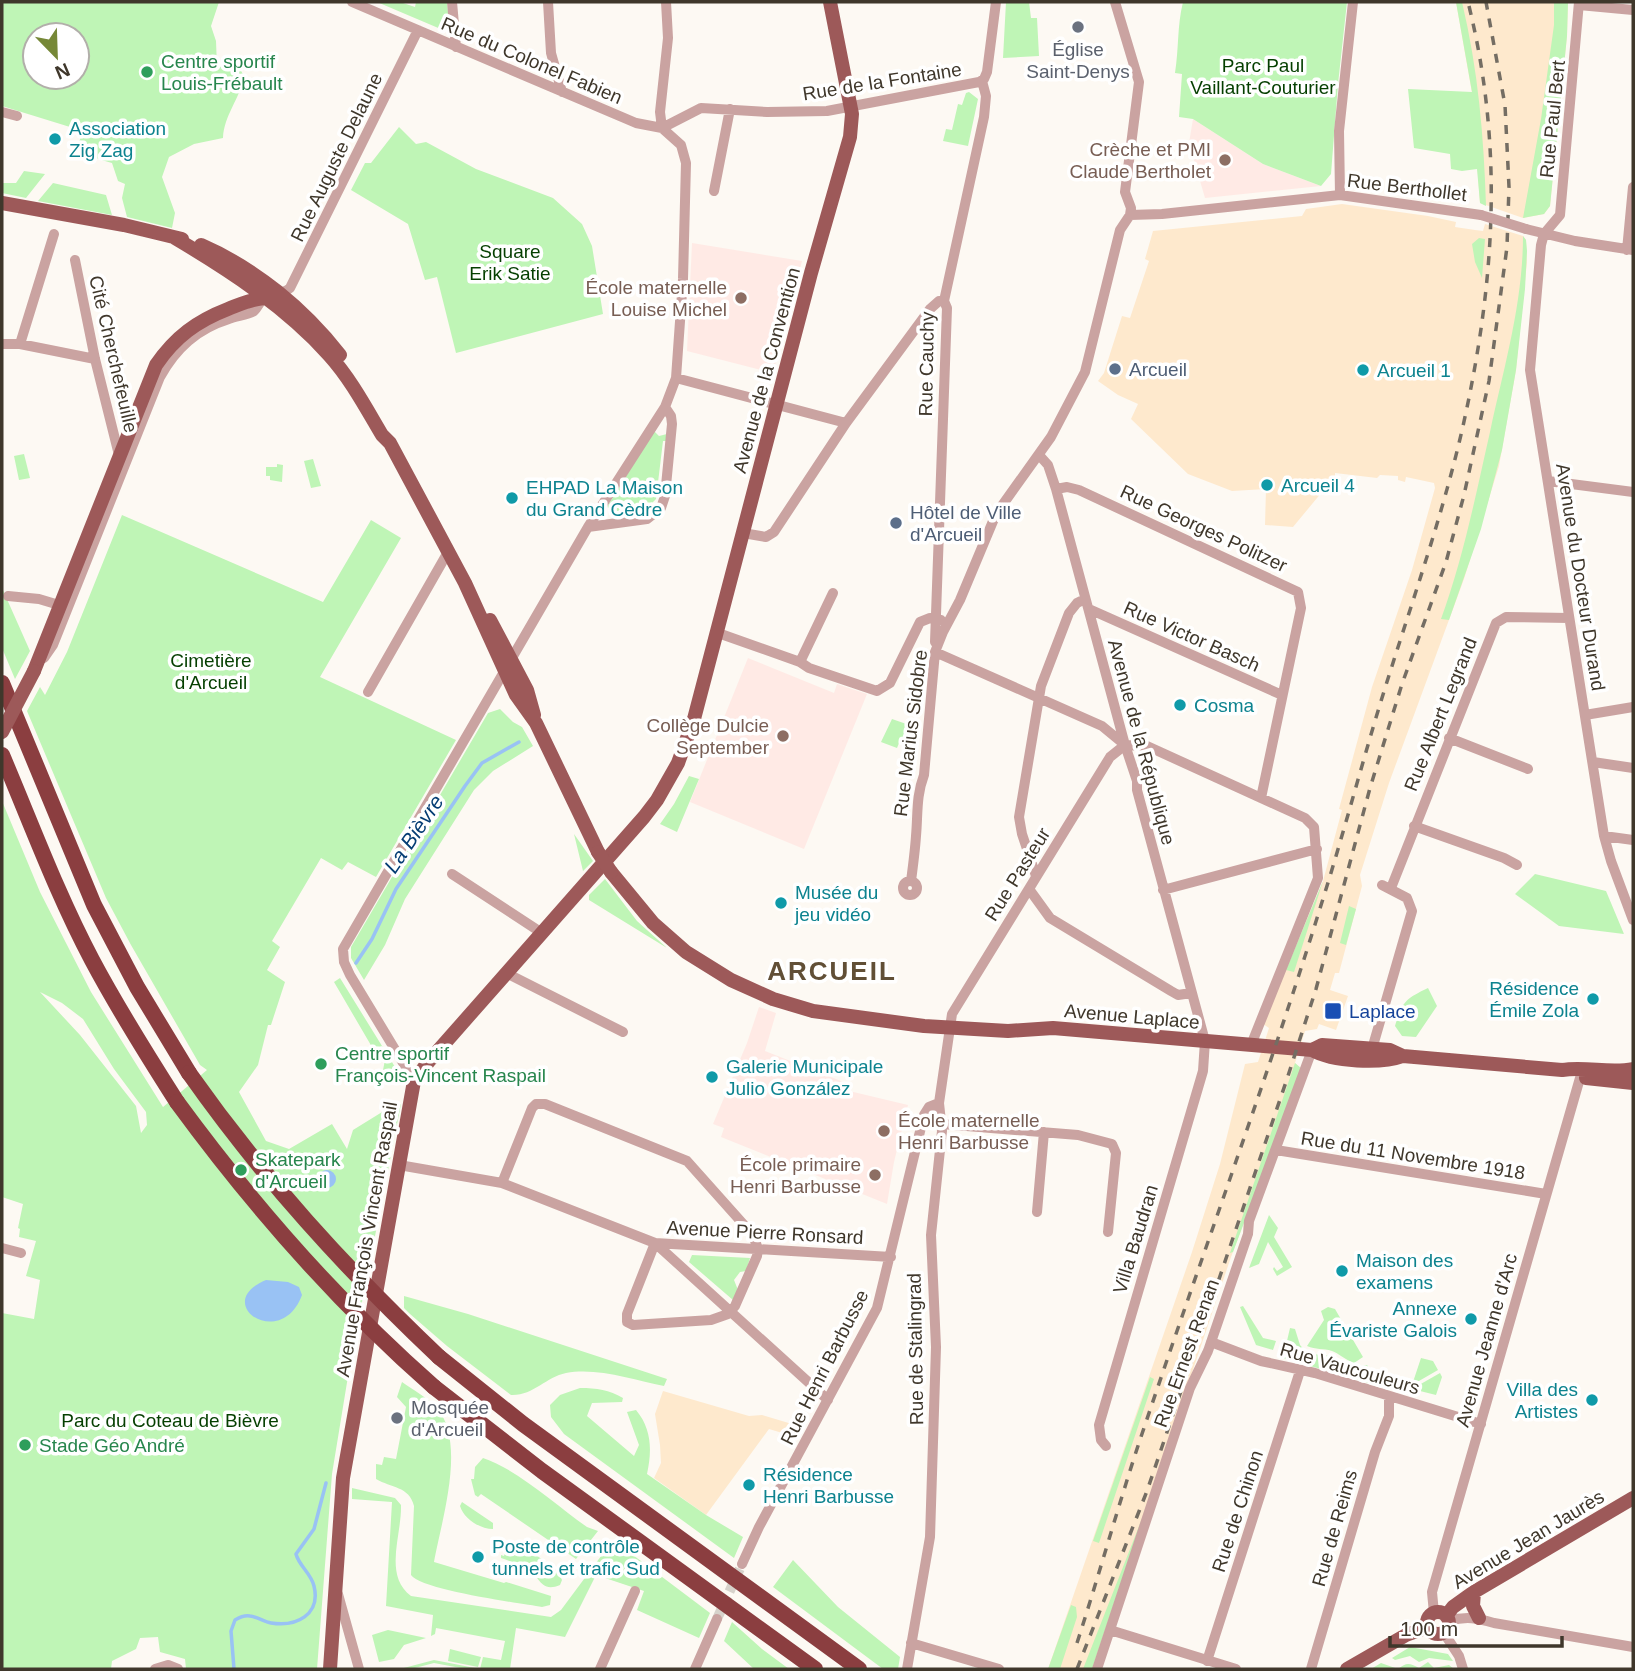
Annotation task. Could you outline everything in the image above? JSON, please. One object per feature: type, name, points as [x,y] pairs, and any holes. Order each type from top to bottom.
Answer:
[{"type":"highway","points":[[2,683],[94,905],[131,977],[188,1073],[302,1219],[365,1286],[439,1357],[523,1424],[859,1669]]},
{"type":"highway","points":[[2,755],[45,859],[92,959],[134,1035],[177,1102],[248,1195],[295,1250],[376,1335],[434,1387],[542,1471],[815,1669]]},
{"type":"main road","name":"Avenue de la Convention","points":[[685,745],[718,633],[850,137],[850,107],[830,2]]},
{"type":"main road","points":[[2,203],[124,225],[196,243],[232,260],[280,294],[329,340],[356,375],[384,421],[390,443]]},
{"type":"main road","points":[[175,238],[227,270],[299,326],[330,356],[390,443]]},
{"type":"main road","points":[[2,732],[34,671],[152,371],[186,330],[208,317],[252,299],[265,298]]},
{"type":"main road","name":"Avenue Laplace","points":[[390,443],[465,583],[483,607],[509,665],[530,697],[536,723],[598,852],[640,909],[669,938],[704,964],[742,985],[773,999],[813,1011],[898,1023],[1008,1031],[1053,1028],[1312,1050],[1323,1056],[1371,1054],[1389,1061],[1404,1056],[1562,1070],[1574,1068],[1630,1077]]},
{"type":"main road","name":"Avenue François Vincent Raspail","points":[[330,1669],[343,1478],[414,1081],[429,1060],[657,800],[685,745]]},
{"type":"main road","name":"Avenue Laplace","points":[[1562,1070],[1580,1077],[1630,1077]]},
{"type":"main road","name":"Avenue Jean Jaurès","points":[[1347,1669],[1406,1635],[1440,1622],[1453,1607],[1474,1592],[1633,1498]]},
{"type":"main road","points":[[1474,1592],[1473,1606],[1479,1618]]},
{"type":"street","name":"Rue du Colonel Fabien","points":[[352,2],[636,123],[662,128]]},
{"type":"street","points":[[452,2],[456,47]]},
{"type":"street","points":[[548,2],[551,53],[562,92]]},
{"type":"street","points":[[414,1081],[350,975],[344,962],[343,949],[587,527],[665,407],[677,378],[686,163],[681,145],[662,128],[660,112],[668,38],[666,2]]},
{"type":"street","name":"Rue Cauchy","points":[[935,652],[947,308],[944,301],[984,117],[986,98],[983,80],[996,2]]},
{"type":"street","points":[[1115,2],[1139,77],[1125,192],[1131,208],[1130,215]]},
{"type":"street","points":[[1340,195],[1339,131],[1353,2]]},
{"type":"street","points":[[1579,3],[1633,10]]},
{"type":"street","name":"Rue Paul Bert","points":[[1544,234],[1560,215],[1579,3]]},
{"type":"street","name":"Rue Auguste Delaune","points":[[280,294],[292,285],[418,30]]},
{"type":"street","name":"Rue de la Fontaine","points":[[662,128],[694,110],[808,112],[850,107],[983,80]]},
{"type":"street","points":[[714,191],[730,109]]},
{"type":"street","points":[[2,112],[17,117]]},
{"type":"street","points":[[1630,250],[1633,187]]},
{"type":"street","name":"Rue Berthollet","points":[[1130,215],[1340,195],[1481,215],[1544,234],[1630,250]]},
{"type":"street","name":"Rue Marius Sidobre","points":[[911,881],[918,789],[924,775],[935,652],[996,514],[1062,419],[1087,364],[1120,230],[1130,215]]},
{"type":"street","points":[[20,344],[54,234]]},
{"type":"street","name":"Avenue du Docteur Durand","points":[[1544,234],[1539,256],[1530,370],[1604,836],[1633,920]]},
{"type":"street","name":"Cité Cherchefeuille","points":[[75,260],[95,359],[119,455]]},
{"type":"street","points":[[34,671],[53,645],[155,388],[167,365],[181,347],[199,332],[220,322],[254,312],[265,298],[280,294]]},
{"type":"street","points":[[743,533],[766,537],[774,532],[846,423],[933,304],[944,301]]},
{"type":"street","points":[[2,344],[20,344],[95,359]]},
{"type":"street","points":[[677,378],[846,423]]},
{"type":"street","points":[[587,527],[647,519],[661,508],[665,496],[673,424],[665,407]]},
{"type":"street","name":"Avenue de la République","points":[[1039,455],[1048,465],[1056,489],[1137,781],[1163,890],[1205,1041]]},
{"type":"street","points":[[1548,481],[1633,492]]},
{"type":"street","name":"Rue Georges Politzer","points":[[1056,489],[1067,487],[1079,490],[1298,592],[1301,608],[1261,798]]},
{"type":"street","points":[[368,692],[448,552]]},
{"type":"street","points":[[800,662],[833,593]]},
{"type":"street","points":[[8,596],[39,599],[59,605]]},
{"type":"street","points":[[1036,876],[1019,817],[1041,686],[1069,613],[1077,603],[1087,604]]},
{"type":"street","name":"Rue Victor Basch","points":[[1087,604],[1282,695]]},
{"type":"street","name":"Rue Albert Legrand","points":[[1371,1054],[1412,911],[1409,901],[1386,886],[1414,826],[1496,623],[1506,617],[1569,618]]},
{"type":"street","points":[[718,633],[871,690],[881,690],[890,683],[917,625],[923,620],[950,619]]},
{"type":"street","points":[[935,652],[1102,726],[1125,745],[1147,746],[1305,818],[1314,827],[1318,878],[1251,1045]]},
{"type":"street","points":[[1585,715],[1633,707]]},
{"type":"street","points":[[1449,738],[1528,769]]},
{"type":"street","name":"Rue Pasteur","points":[[949,1028],[952,1014],[1110,757],[1125,745]]},
{"type":"street","points":[[1593,762],[1633,768]]},
{"type":"street","points":[[1414,826],[1517,865]]},
{"type":"street","points":[[1604,836],[1633,840]]},
{"type":"street","points":[[1163,890],[1317,849]]},
{"type":"street","points":[[452,874],[542,933]]},
{"type":"street","points":[[1029,889],[1050,918],[1178,995],[1191,993]]},
{"type":"street","points":[[506,973],[623,1032]]},
{"type":"street","name":"Rue de Stalingrad","points":[[908,1666],[930,1537],[936,1371],[931,1234],[942,1124],[939,1103],[949,1028]]},
{"type":"street","name":"Villa Baudran","points":[[1106,1446],[1101,1440],[1099,1425],[1203,1070],[1205,1041]]},
{"type":"street","name":"Rue Ernest Renan","points":[[1097,1669],[1190,1388],[1211,1342],[1246,1240],[1249,1221],[1312,1050]]},
{"type":"street","name":"Avenue Jeanne d'Arc","points":[[1440,1622],[1432,1594],[1580,1077]]},
{"type":"street","name":"Rue Henri Barbusse","points":[[742,1564],[759,1527],[877,1308],[924,1115],[929,1107],[939,1103]]},
{"type":"street","points":[[502,1183],[536,1104],[545,1104],[687,1161],[747,1227],[758,1249],[735,1306],[730,1312],[725,1316],[711,1320],[639,1326],[629,1324],[627,1314],[655,1243],[730,1312],[828,1400]]},
{"type":"street","points":[[942,1124],[1079,1135],[1109,1143],[1115,1148],[1108,1232]]},
{"type":"street","points":[[1037,1212],[1044,1132]]},
{"type":"street","name":"Rue du 11 Novembre 1918","points":[[1276,1150],[1546,1194]]},
{"type":"street","name":"Avenue Pierre Ronsard","points":[[399,1165],[502,1183],[655,1243],[891,1257]]},
{"type":"street","points":[[2,1248],[21,1253]]},
{"type":"street","name":"Rue Vaucouleurs","points":[[1211,1342],[1261,1361],[1315,1373],[1481,1424]]},
{"type":"street","name":"Rue de Chinon","points":[[1208,1661],[1300,1371]]},
{"type":"street","name":"Rue de Reims","points":[[1311,1669],[1375,1452],[1389,1416],[1389,1397]]},
{"type":"street","points":[[335,1584],[359,1669]]},
{"type":"street","points":[[600,1669],[635,1591]]},
{"type":"street","points":[[1463,1669],[1459,1656],[1440,1622],[1467,1617],[1479,1618],[1494,1623],[1633,1647]]},
{"type":"street","points":[[695,1669],[718,1619]]},
{"type":"street","points":[[1110,1630],[1236,1669]]},
{"type":"street","points":[[911,1643],[999,1669]]},
{"type":"street","points":[[155,1669],[168,1665],[177,1668]]},
{"type":"shaded area","points":[[1456,2],[1568,2],[1550,206],[1544,214],[1523,218],[1480,203],[1472,93]]},
{"type":"shaded area","name":"Crèche et PMI Claude Bertholet","points":[[1193,119],[1263,164],[1321,186],[1205,198],[1189,143]]},
{"type":"shaded area","points":[[1342,204],[1428,216],[1456,222],[1455,227],[1475,230],[1483,231],[1485,224],[1523,236],[1526,240],[1527,262],[1516,370],[1499,466],[1464,579],[1389,783],[1360,875],[1362,886],[1339,973],[1335,973],[1330,990],[1348,996],[1336,1030],[1319,1024],[1317,1029],[1305,1031],[1295,1063],[1302,1069],[1231,1257],[1092,1669],[1048,1669],[1192,1252],[1220,1164],[1245,1064],[1258,1062],[1269,1028],[1263,1024],[1323,881],[1342,810],[1339,809],[1372,687],[1412,570],[1435,488],[1434,483],[1406,477],[1405,482],[1398,480],[1398,476],[1380,475],[1377,478],[1335,473],[1335,480],[1293,527],[1265,525],[1266,489],[1232,491],[1188,474],[1131,419],[1138,404],[1118,395],[1098,381],[1104,373],[1122,316],[1130,318],[1149,261],[1145,259],[1153,231],[1302,216],[1306,209]]},
{"type":"shaded area","name":"École maternelle Louise Michel","points":[[692,243],[802,261],[773,373],[687,351]]},
{"type":"shaded area","name":"Collège Dulcie September","points":[[748,658],[834,693],[837,684],[867,694],[804,849],[690,802]]},
{"type":"shaded area","points":[[759,1007],[776,1013],[765,1051],[846,1083],[845,1090],[908,1105],[887,1204],[721,1137],[724,1128],[713,1124]]},
{"type":"shaded area","points":[[663,1391],[749,1416],[762,1415],[792,1424],[789,1435],[769,1429],[706,1515],[654,1478],[661,1463],[655,1414]]},
{"type":"green space","name":"Centre sportif Louis-Frébault","points":[[2,2],[219,2],[211,26],[216,41],[217,67],[237,64],[244,76],[226,122],[223,138],[194,144],[169,157],[162,177],[175,213],[172,228],[127,217],[122,198],[125,184],[118,181],[112,163],[85,151],[79,142],[83,131],[2,106]]},
{"type":"green space","points":[[377,2],[400,2],[415,7],[416,2],[447,2],[449,22],[443,30]]},
{"type":"green space","points":[[1006,2],[1029,2],[1031,18],[1037,18],[1039,56],[1003,58]]},
{"type":"green space","name":"Parc Paul Vaillant-Couturier","points":[[1183,2],[1347,2],[1331,174],[1321,186],[1263,164],[1193,119],[1179,117],[1182,74],[1175,73]]},
{"type":"green space","points":[[1456,2],[1462,2],[1476,78],[1486,206],[1480,203],[1477,169],[1451,169],[1450,154],[1414,148],[1408,89],[1472,92]]},
{"type":"green space","points":[[1554,2],[1568,2],[1550,206],[1544,214],[1523,218],[1541,119],[1554,25]]},
{"type":"green space","points":[[969,92],[978,99],[968,146],[943,141],[946,129],[952,130],[958,104],[962,105],[966,93]]},
{"type":"green space","name":"Square Erik Satie","points":[[399,127],[416,144],[426,142],[476,169],[553,198],[582,224],[592,246],[603,314],[456,353],[437,277],[425,280],[408,224],[351,190],[365,163],[371,163]]},
{"type":"green space","points":[[24,171],[45,174],[26,198],[2,193],[2,183],[16,183]]},
{"type":"green space","points":[[53,183],[106,195],[112,215],[38,201]]},
{"type":"green space","points":[[1523,236],[1527,251],[1525,289],[1516,370],[1502,450],[1481,529],[1449,620],[1441,619],[1469,526],[1507,359],[1520,286]]},
{"type":"green space","points":[[1479,238],[1485,239],[1482,278],[1475,262],[1472,244]]},
{"type":"green space","points":[[654,431],[659,436],[667,434],[667,441],[663,441],[656,499],[645,510],[615,515],[614,511],[607,507]]},
{"type":"green space","points":[[24,454],[30,478],[19,480],[14,456]]},
{"type":"green space","points":[[313,459],[321,486],[311,488],[304,461]]},
{"type":"green space","points":[[277,464],[283,465],[282,482],[270,480],[270,476],[266,476],[266,467],[277,467]]},
{"type":"green space","name":"Parc du Coteau de Bièvre","points":[[122,515],[323,602],[371,520],[401,538],[320,677],[456,740],[376,877],[348,862],[342,870],[321,858],[272,941],[280,947],[267,970],[285,982],[271,1025],[268,1025],[258,1065],[239,1092],[266,1141],[289,1149],[332,1124],[347,1149],[353,1130],[387,1109],[401,1104],[351,1358],[332,1474],[317,1669],[186,1669],[185,1659],[160,1652],[158,1637],[140,1638],[136,1649],[112,1661],[111,1669],[2,1669],[2,1313],[34,1319],[40,1280],[26,1276],[36,1241],[19,1237],[23,1204],[2,1197],[2,801],[40,892],[91,992],[163,1107],[207,1070],[200,1065],[106,898],[27,711],[40,687],[45,695],[67,652]],"holes":[[[40,992],[62,1003],[83,1019],[114,1069],[146,1112],[147,1125],[141,1133],[136,1106],[80,1035]]]},
{"type":"green space","points":[[2,588],[30,651],[15,679],[2,648]]},
{"type":"green space","points":[[500,709],[522,727],[533,746],[493,771],[474,790],[405,899],[385,945],[364,980],[351,958],[351,947],[488,713]]},
{"type":"green space","points":[[892,719],[915,727],[909,741],[901,738],[897,748],[881,742]]},
{"type":"green space","points":[[689,776],[699,779],[677,832],[660,824]]},
{"type":"green space","points":[[574,834],[593,861],[583,871]]},
{"type":"green space","points":[[1535,874],[1606,891],[1624,934],[1559,926],[1515,894]]},
{"type":"green space","points":[[605,879],[637,921],[667,948],[589,900],[589,895]]},
{"type":"green space","points":[[1323,881],[1294,972],[1286,970]]},
{"type":"green space","points":[[1349,906],[1356,909],[1346,945],[1340,943]]},
{"type":"green space","points":[[340,978],[395,1067],[382,1075],[385,1060],[379,1059],[334,982]]},
{"type":"green space","points":[[1428,988],[1437,1006],[1416,1037],[1402,1036],[1395,1026],[1402,1006],[1414,995]]},
{"type":"green space","points":[[1295,1063],[1302,1069],[1233,1252],[1230,1253]]},
{"type":"green space","points":[[1269,1215],[1278,1228],[1274,1237],[1292,1267],[1277,1276],[1274,1267],[1277,1271],[1283,1267],[1268,1242],[1259,1264],[1249,1268]]},
{"type":"green space","points":[[692,1255],[750,1258],[746,1271],[740,1272],[734,1280],[738,1290],[733,1300],[689,1262]]},
{"type":"green space","points":[[404,1296],[667,1379],[664,1386],[615,1375],[566,1373],[526,1393],[511,1395],[410,1314],[404,1308]]},
{"type":"green space","points":[[1243,1306],[1263,1338],[1276,1341],[1273,1350],[1256,1345],[1240,1307]]},
{"type":"green space","points":[[1328,1307],[1335,1309],[1363,1357],[1354,1363],[1332,1351],[1307,1346],[1324,1320],[1321,1311]]},
{"type":"green space","points":[[1290,1328],[1295,1329],[1300,1345],[1308,1354],[1326,1355],[1352,1368],[1367,1365],[1379,1386],[1283,1358]]},
{"type":"green space","points":[[1421,1358],[1433,1361],[1438,1370],[1412,1385]]},
{"type":"green space","points":[[1440,1373],[1442,1377],[1436,1395],[1412,1389]]},
{"type":"green space","points":[[1150,1377],[1154,1379],[1099,1543],[1093,1541]]},
{"type":"green space","points":[[402,1382],[437,1408],[446,1423],[450,1441],[449,1483],[434,1562],[551,1596],[550,1605],[542,1607],[451,1591],[419,1581],[411,1575],[412,1499],[404,1491],[376,1479],[376,1464],[382,1465],[384,1457],[396,1459],[406,1407],[397,1397]]},
{"type":"green space","points":[[580,1388],[603,1390],[623,1398],[622,1402],[592,1403],[587,1416],[634,1456],[639,1445],[627,1412],[636,1410],[648,1433],[650,1457],[647,1474],[743,1537],[734,1558],[564,1434],[551,1417],[550,1405],[560,1395]]},
{"type":"green space","points":[[483,1458],[509,1470],[587,1527],[598,1531],[576,1559],[481,1494],[478,1497],[475,1495],[471,1479],[474,1479],[475,1467]]},
{"type":"green space","points":[[352,1488],[395,1498],[401,1505],[396,1566],[403,1587],[411,1596],[551,1617],[561,1610],[613,1540],[710,1613],[699,1638],[637,1610],[644,1591],[596,1575],[565,1637],[516,1628],[510,1669],[480,1669],[483,1657],[501,1660],[505,1641],[436,1628],[435,1634],[431,1636],[433,1615],[386,1606],[392,1502],[352,1499]]},
{"type":"green space","points":[[462,1502],[493,1523],[493,1529],[469,1519],[462,1511]]},
{"type":"green space","points":[[1143,1516],[1092,1669],[1083,1669]]},
{"type":"green space","points":[[520,1545],[551,1565],[562,1580],[560,1585],[543,1585],[527,1568],[501,1558],[506,1548]]},
{"type":"green space","points":[[793,1560],[838,1607],[900,1657],[898,1669],[883,1669],[773,1587]]},
{"type":"green space","points":[[1071,1605],[1076,1607],[1077,1617],[1060,1669],[1048,1669]]},
{"type":"green space","points":[[732,1622],[789,1669],[754,1669],[724,1641]]},
{"type":"green space","points":[[388,1630],[426,1638],[404,1645],[394,1659],[379,1662],[372,1635]]},
{"type":"green space","points":[[1410,1647],[1448,1654],[1453,1661],[1429,1658],[1419,1662],[1410,1656],[1395,1660],[1392,1658]]},
{"type":"green space","points":[[450,1649],[481,1657],[478,1667],[448,1661]]},
{"type":"green space","points":[[434,1660],[480,1669],[434,1663],[400,1669]]},
{"type":"green space","points":[[1428,1662],[1434,1668],[1449,1665],[1454,1669],[1398,1669],[1408,1664],[1419,1668]]},
{"type":"green space","points":[[1381,1663],[1398,1669],[1371,1669]]},
{"type":"water","points":[[327,1170],[333,1173],[336,1179],[333,1185],[327,1188],[321,1185],[318,1179],[321,1173]]},
{"type":"water","points":[[266,1280],[288,1282],[299,1287],[302,1295],[292,1312],[280,1320],[255,1318],[247,1310],[245,1300],[251,1290]]},
{"type":"waterway","name":"La Bièvre","points":[[356,963],[372,939],[396,889],[465,786],[482,763],[519,742]]},
{"type":"waterway","name":"La Bièvre","points":[[234,1669],[231,1631],[235,1620],[248,1616],[271,1623],[289,1623],[304,1617],[314,1605],[314,1586],[296,1554],[314,1529],[326,1483]]},
{"type":"tunnel","points":[[717,1619],[742,1564]]},
{"type":"railway","points":[[1077,1643],[1137,1449],[1301,967],[1431,544],[1463,426],[1482,319],[1491,214],[1487,109],[1468,2]]},
{"type":"railway","points":[[1077,1669],[1147,1491],[1287,1079],[1316,989],[1370,788],[1402,684],[1446,562],[1464,495],[1489,381],[1507,247],[1509,187],[1505,105],[1486,2]]},
{"type":"place","name":"Église Saint-Denys","points":[[1078,27]]},
{"type":"place","name":"Centre sportif Louis-Frébault","points":[[147,72]]},
{"type":"place","name":"Association Zig Zag","points":[[55,139]]},
{"type":"place","name":"Crèche et PMI Claude Bertholet","points":[[1225,160]]},
{"type":"place","name":"École maternelle Louise Michel","points":[[741,298]]},
{"type":"place","name":"Arcueil","points":[[1115,369]]},
{"type":"place","name":"Arcueil 1","points":[[1363,370]]},
{"type":"place","name":"Arcueil 4","points":[[1267,485]]},
{"type":"place","name":"EHPAD La Maison du Grand Cèdre","points":[[512,498]]},
{"type":"place","name":"Hôtel de Ville d'Arcueil","points":[[896,523]]},
{"type":"place","name":"Cosma","points":[[1180,705]]},
{"type":"place","name":"Collège Dulcie September","points":[[783,736]]},
{"type":"place","name":"Musée du jeu vidéo","points":[[781,903]]},
{"type":"place","name":"Résidence Émile Zola","points":[[1593,999]]},
{"type":"place","name":"Laplace","points":[[1333,1011]]},
{"type":"place","name":"Centre sportif François-Vincent Raspail","points":[[321,1064]]},
{"type":"place","name":"Galerie Municipale Julio González","points":[[712,1077]]},
{"type":"place","name":"École maternelle Henri Barbusse","points":[[884,1131]]},
{"type":"place","name":"Skatepark d'Arcueil","points":[[241,1170]]},
{"type":"place","name":"École primaire Henri Barbusse","points":[[875,1175]]},
{"type":"place","name":"Maison des examens","points":[[1342,1271]]},
{"type":"place","name":"Annexe Évariste Galois","points":[[1471,1319]]},
{"type":"place","name":"Villa des Artistes","points":[[1592,1400]]},
{"type":"place","name":"Mosquée d'Arcueil","points":[[397,1418]]},
{"type":"place","name":"Stade Géo André","points":[[25,1445]]},
{"type":"place","name":"Résidence Henri Barbusse","points":[[749,1485]]},
{"type":"place","name":"Poste de contrôle tunnels et trafic Sud","points":[[478,1557]]},
{"type":"district","name":"ARCUEIL","points":[[832,971]]},
{"type":"park label","name":"Cimetière d'Arcueil","points":[[211,671]]}]
